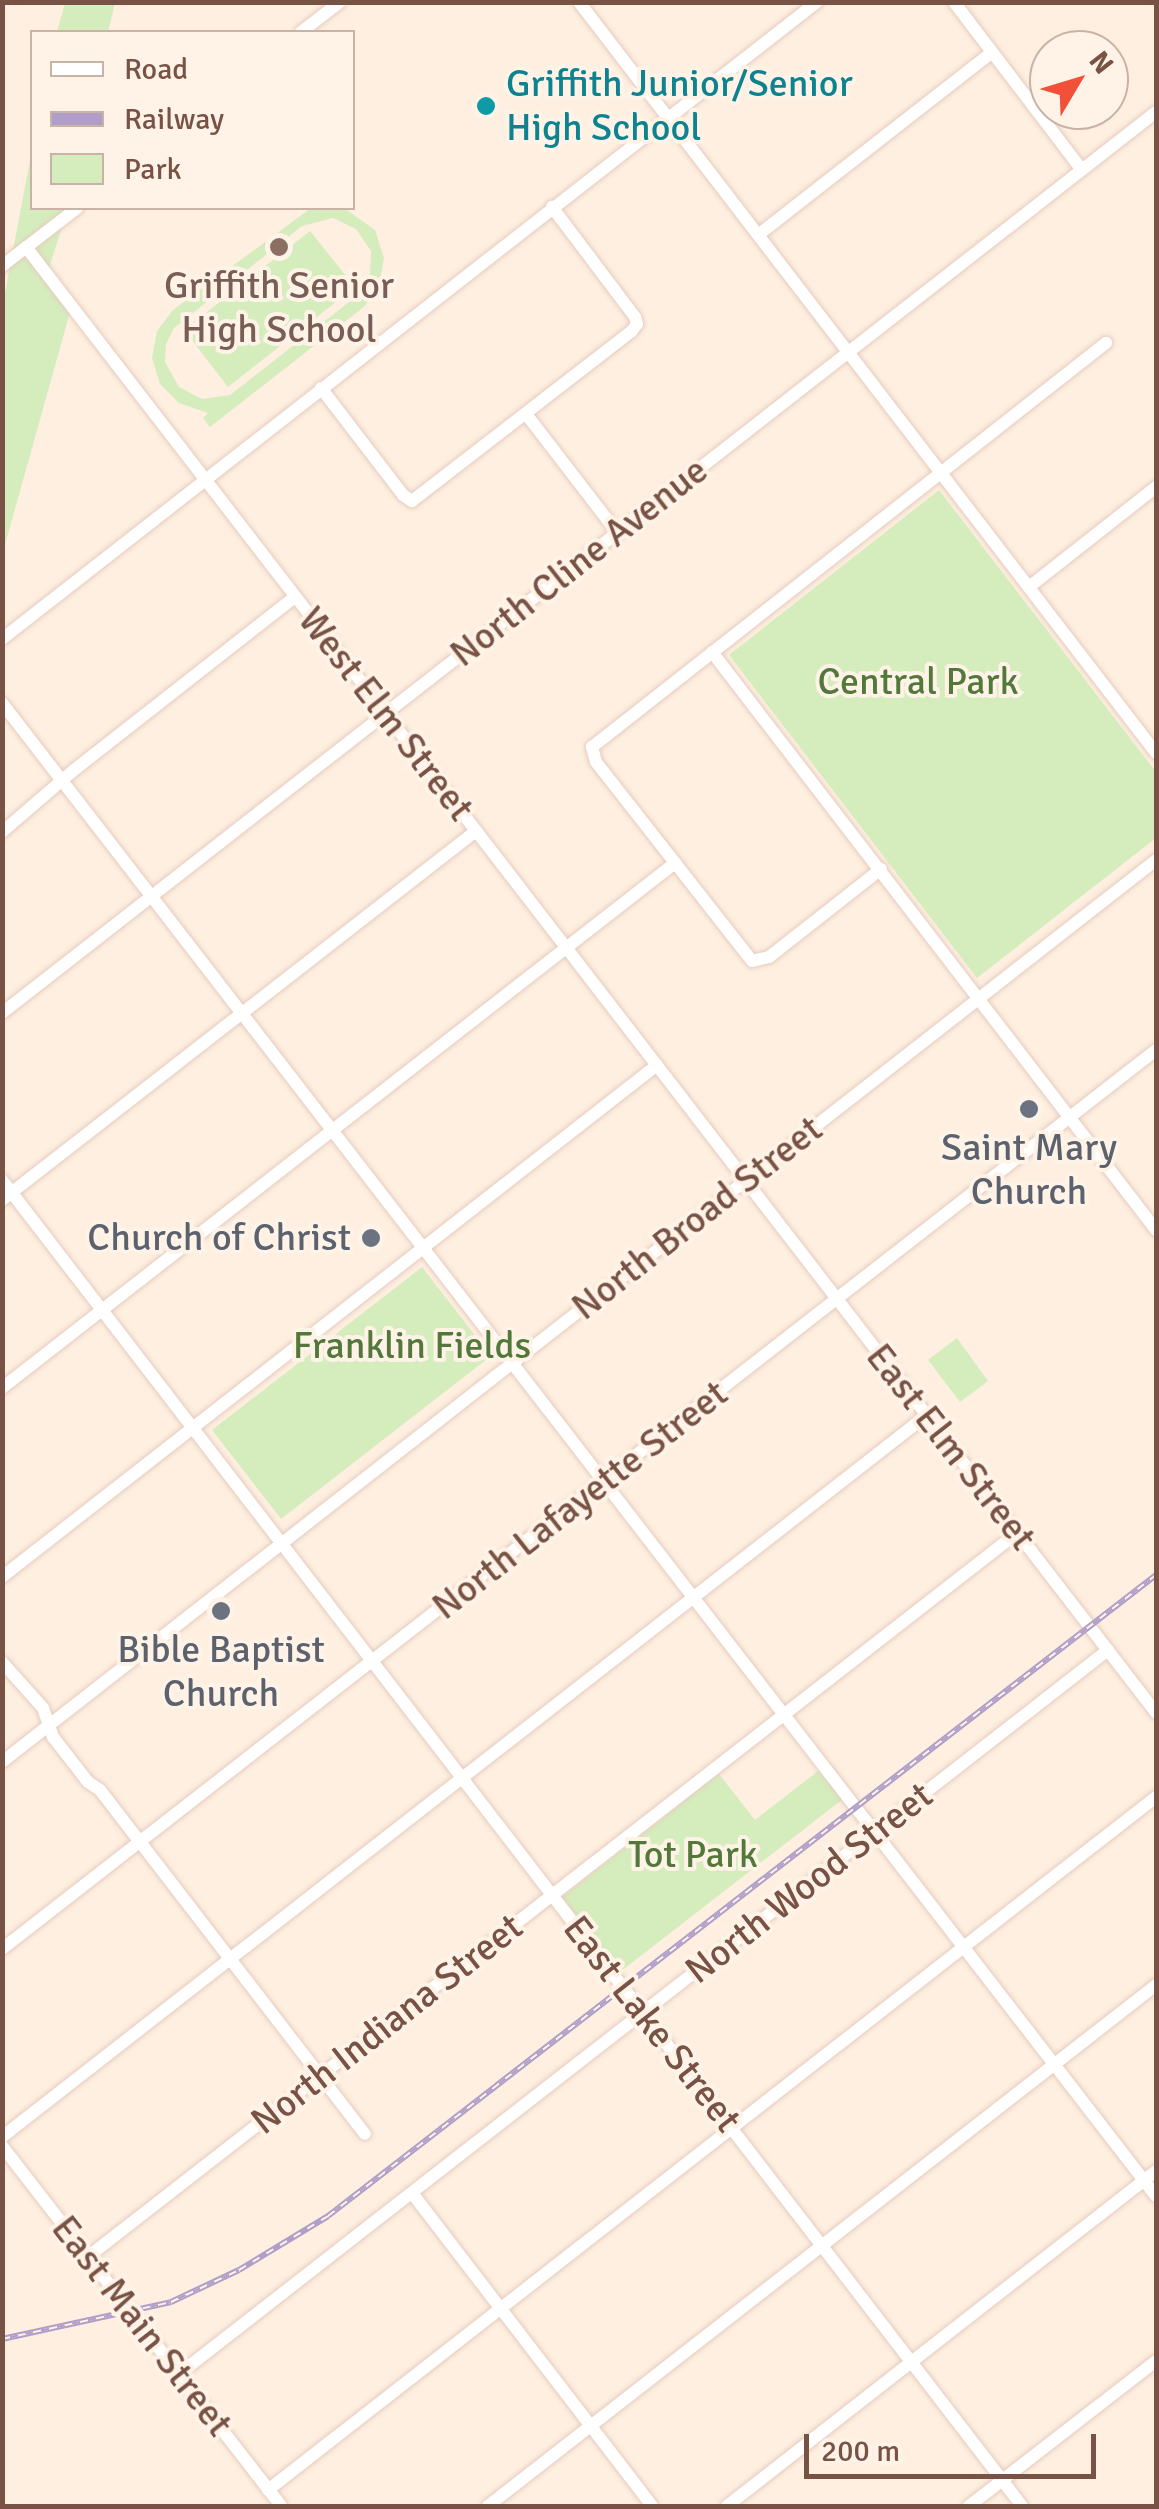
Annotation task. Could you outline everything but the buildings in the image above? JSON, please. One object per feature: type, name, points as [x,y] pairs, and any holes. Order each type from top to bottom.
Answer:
[{"type":"street","points":[[304,30],[340,2]]},
{"type":"street","points":[[579,2],[1156,753]]},
{"type":"street","points":[[2,639],[817,2]]},
{"type":"street","points":[[954,2],[1082,170]]},
{"type":"street","points":[[758,235],[992,52]]},
{"type":"street","name":"North Cline Avenue","points":[[5,1006],[154,895],[1156,112]]},
{"type":"street","points":[[321,388],[402,495],[412,500],[526,414],[637,324],[552,208]]},
{"type":"street","points":[[2,266],[75,210]]},
{"type":"street","name":"West Elm Street","points":[[26,247],[745,1180]]},
{"type":"street","points":[[881,870],[758,963],[746,956],[591,752],[599,737],[1106,343]]},
{"type":"street","points":[[526,414],[617,532]]},
{"type":"street","points":[[1029,587],[1156,486]]},
{"type":"street","points":[[2,832],[295,597]]},
{"type":"street","points":[[712,652],[1156,1230]]},
{"type":"street","points":[[2,703],[1156,2196]]},
{"type":"street","points":[[7,1197],[476,831]]},
{"type":"street","name":"North Broad Street","points":[[2,1762],[1156,860]]},
{"type":"street","points":[[2,1388],[675,863]]},
{"type":"street","name":"North Lafayette Street","points":[[2,1949],[1156,1050]]},
{"type":"street","points":[[2,1576],[656,1066]]},
{"type":"street","name":"East Lake Street","points":[[2,1180],[7,1197],[102,1310],[282,1542],[1022,2506]]},
{"type":"street","name":"East Elm Street","points":[[745,1180],[1156,1713]]},
{"type":"street","points":[[2,2136],[926,1415]]},
{"type":"street","name":"North Indiana Street","points":[[89,2256],[1017,1533]]},
{"type":"street","name":"North Wood Street","points":[[180,2374],[1108,1650]]},
{"type":"street","points":[[5,1663],[43,1708],[53,1737],[141,1842],[365,2134]]},
{"type":"street","points":[[268,2490],[1156,1797]]},
{"type":"street","points":[[488,2506],[1156,1985]]},
{"type":"street","name":"East Main Street","points":[[2,2146],[280,2506]]},
{"type":"street","points":[[728,2506],[1156,2172]]},
{"type":"street","points":[[412,2193],[652,2506]]},
{"type":"street","points":[[970,2506],[1156,2361]]},
{"type":"green space","points":[[65,3],[115,3],[108,30],[58,30]]},
{"type":"green space","points":[[30,161],[30,210],[67,210],[46,278],[72,305],[3,552],[3,303]]},
{"type":"green space","points":[[308,210],[347,210],[375,230],[384,258],[379,286],[365,306],[210,427],[203,418],[208,413],[179,403],[160,384],[152,358],[157,331],[173,310]],"holes":[[[333,218],[356,229],[371,251],[370,275],[358,295],[230,395],[202,399],[179,387],[165,362],[166,344],[174,328],[302,226]]]},
{"type":"green space","points":[[310,231],[355,287],[228,387],[184,330]]},
{"type":"green space","name":"Central Park","points":[[939,490],[1156,772],[1156,838],[977,978],[729,655]]},
{"type":"green space","name":"Franklin Fields","points":[[422,1267],[491,1356],[281,1519],[212,1430]]},
{"type":"green space","points":[[957,1338],[988,1381],[960,1402],[928,1360]]},
{"type":"green space","name":"Tot Park","points":[[818,1771],[843,1799],[620,1972],[562,1897],[719,1774],[755,1820]]},
{"type":"railway","points":[[2,2339],[171,2302],[239,2270],[328,2216],[1156,1575]]},
{"type":"place","name":"Griffith Junior/Senior High School","points":[[486,106]]},
{"type":"place","name":"Griffith Senior High School","points":[[279,247]]},
{"type":"place","name":"Saint Mary Church","points":[[1029,1109]]},
{"type":"place","name":"Church of Christ","points":[[371,1238]]},
{"type":"place","name":"Bible Baptist Church","points":[[221,1611]]}]
